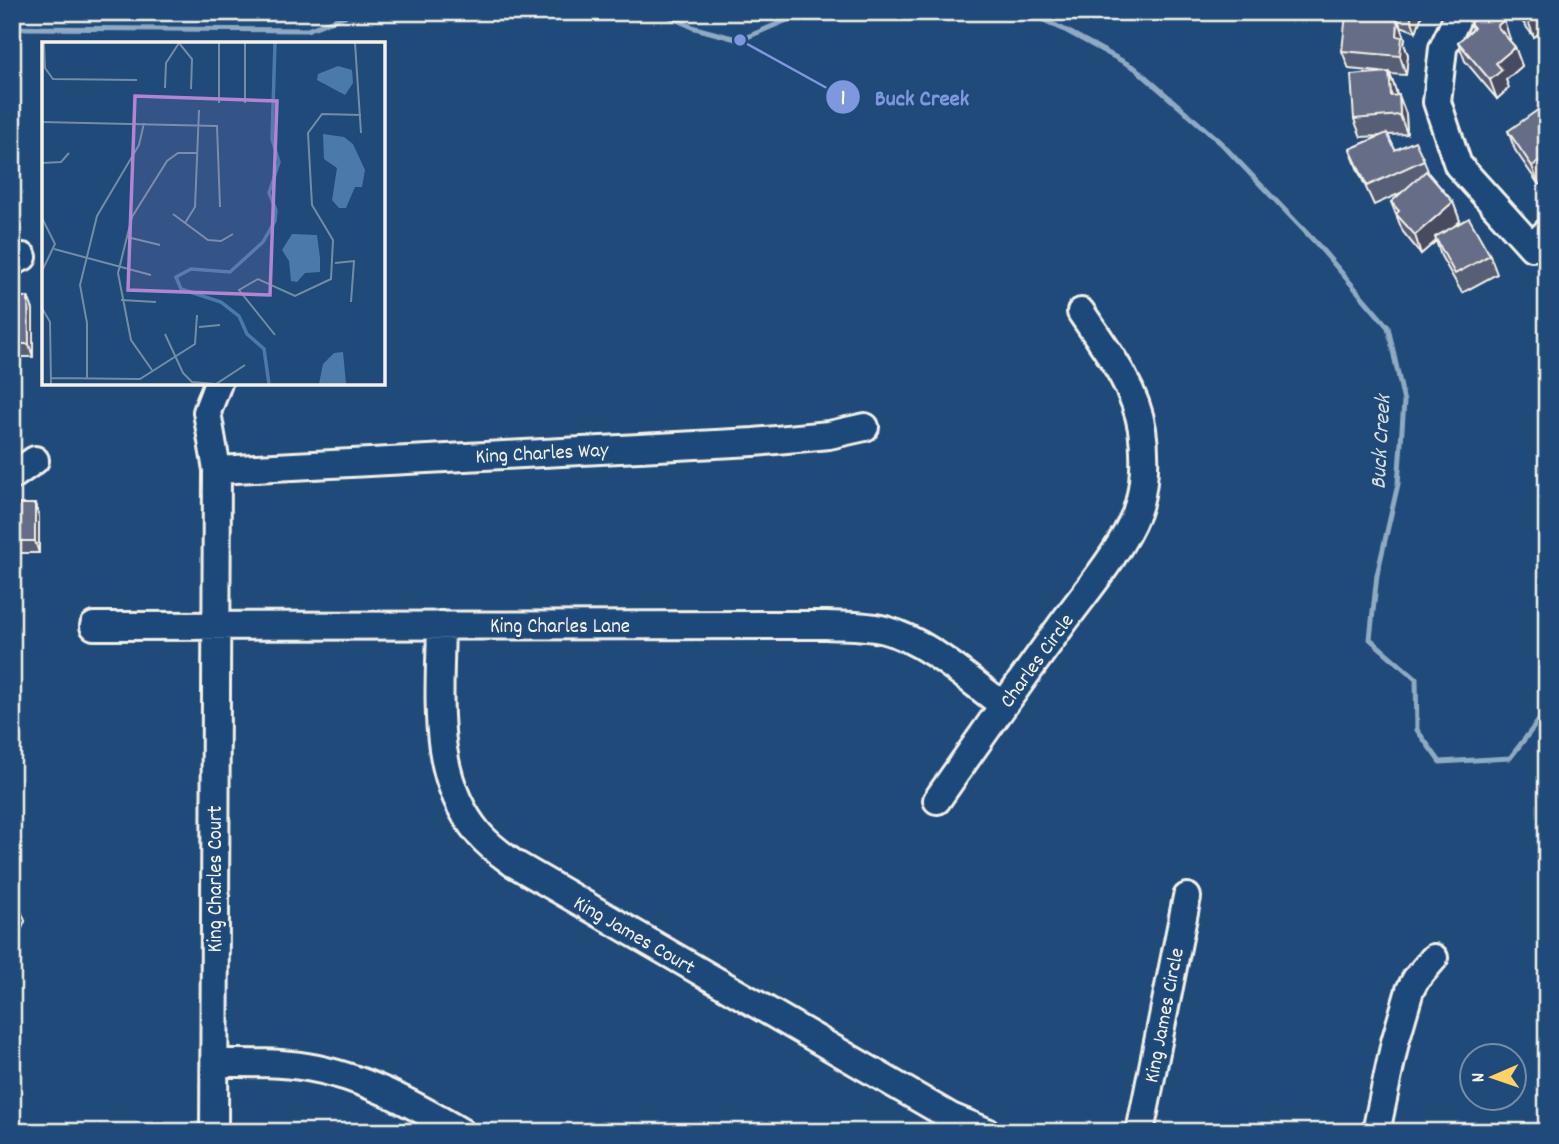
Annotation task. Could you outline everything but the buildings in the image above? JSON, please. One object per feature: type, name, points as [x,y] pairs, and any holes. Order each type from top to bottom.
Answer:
[{"type":"street","points":[[1460,12],[1443,48],[1437,102],[1458,165],[1532,247],[1547,232]]},
{"type":"street","name":"Charles Circle","points":[[937,800],[1122,540],[1133,517],[1143,484],[1142,429],[1136,406],[1106,349],[1081,313]]},
{"type":"street","name":"King Charles Court","points":[[214,1132],[217,470],[208,412],[217,385]]},
{"type":"street","name":"King Charles Way","points":[[217,470],[754,442],[829,435],[865,427]]},
{"type":"street","points":[[12,476],[35,460]]},
{"type":"street","name":"King James Court","points":[[441,625],[440,728],[448,776],[467,818],[494,848],[513,863],[939,1111],[987,1132]]},
{"type":"street","name":"King Charles Lane","points":[[94,626],[870,627],[904,637],[935,655],[1003,705]]},
{"type":"street","name":"King James Circle","points":[[1140,1132],[1187,897]]},
{"type":"street","points":[[1376,1132],[1395,1042],[1410,990],[1434,958]]},
{"type":"street","points":[[215,1063],[288,1065],[331,1072],[395,1096],[461,1132]]},
{"type":"waterway","name":"Buck Creek","points":[[12,25],[22,28],[307,30],[356,12]]},
{"type":"waterway","name":"Buck Creek","points":[[659,12],[695,28],[740,40],[806,12]]},
{"type":"waterway","name":"Buck Creek","points":[[1027,12],[1135,68],[1221,143],[1317,244],[1388,327],[1404,402],[1398,484],[1377,575],[1370,639],[1416,679],[1417,730],[1440,762],[1510,758],[1540,719],[1547,671]]},
{"type":"place","name":"Buck Creek","points":[[740,40]]}]
